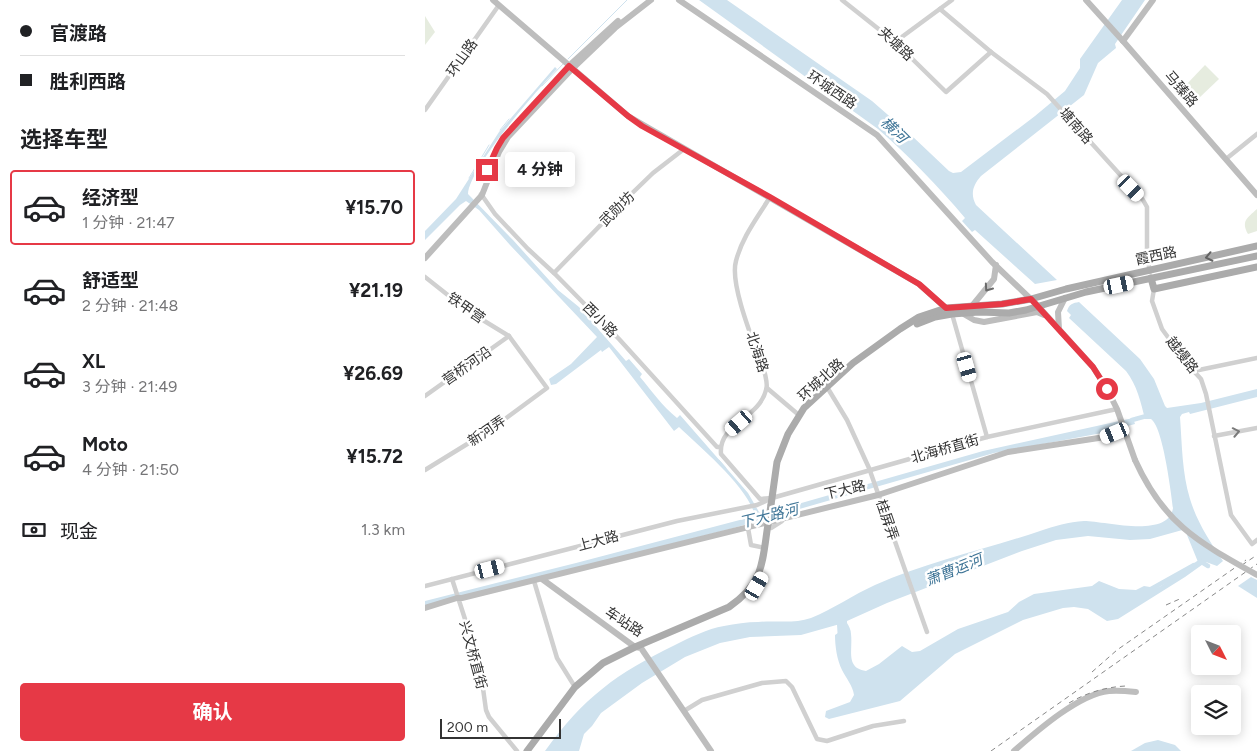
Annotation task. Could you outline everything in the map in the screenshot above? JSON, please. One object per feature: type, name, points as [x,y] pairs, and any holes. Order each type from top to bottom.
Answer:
[{"type":"main road","name":"霞西路","points":[[1031,299],[1066,288],[1257,246]]},
{"type":"main road","name":"霞西路","points":[[1038,306],[1074,295],[1257,256]]},
{"type":"main road","points":[[1151,278],[1154,289],[1257,266]]},
{"type":"main road","name":"环城北路","points":[[828,388],[853,364],[919,317],[946,308],[1002,304],[1031,299]]},
{"type":"main road","name":"环城北路","points":[[531,751],[569,699],[591,676],[605,666],[730,609],[744,600],[757,586],[766,564],[777,462],[788,434],[804,408],[855,366],[904,330],[935,317],[962,313],[1009,313],[1038,306]]},
{"type":"main road","name":"环城北路","points":[[527,751],[575,686],[603,663],[640,650],[729,607],[743,598],[755,584],[759,574],[770,526]]},
{"type":"street","points":[[493,0],[628,116],[919,284],[952,314],[987,438]]},
{"type":"street","points":[[425,258],[479,196],[493,156],[503,138],[611,26],[645,0]]},
{"type":"street","points":[[570,67],[651,0]]},
{"type":"street","name":"环城西路","points":[[679,0],[877,135],[996,266],[1038,306],[1093,367],[1117,409],[1143,477],[1167,513],[1201,542],[1257,575]]},
{"type":"street","name":"夹塘路","points":[[842,0],[895,42],[947,92],[991,52]]},
{"type":"street","points":[[895,42],[952,0]]},
{"type":"street","name":"马臻路","points":[[1086,0],[1257,195]]},
{"type":"street","points":[[1122,39],[1153,0]]},
{"type":"street","name":"环山路","points":[[425,110],[499,5]]},
{"type":"street","name":"塘南路","points":[[940,9],[991,52],[1047,94],[1143,200],[1147,207],[1147,256],[1151,278]]},
{"type":"street","points":[[1226,159],[1257,134]]},
{"type":"street","name":"武勋坊","points":[[554,273],[653,173],[684,149]]},
{"type":"street","name":"西小路","points":[[479,196],[528,249],[619,339],[717,447],[721,447]]},
{"type":"street","name":"北海路","points":[[721,447],[724,436],[762,400],[767,388],[765,374],[735,287],[735,263],[741,244],[770,197]]},
{"type":"street","points":[[425,254],[471,206]]},
{"type":"street","points":[[972,306],[994,279],[996,266]]},
{"type":"street","name":"铁甲营","points":[[425,277],[469,311],[509,336]]},
{"type":"street","name":"越缦路","points":[[1154,289],[1152,301],[1162,329],[1201,378],[1231,515],[1252,544],[1257,540]]},
{"type":"street","points":[[1059,329],[1058,312],[1065,298]]},
{"type":"street","points":[[962,313],[974,320],[984,322],[1037,312],[1048,317]]},
{"type":"street","name":"新河弄","points":[[427,469],[490,430],[547,388],[509,336]]},
{"type":"street","name":"营桥河沿","points":[[425,396],[509,336]]},
{"type":"street","points":[[1194,371],[1257,358]]},
{"type":"street","points":[[767,388],[800,416]]},
{"type":"street","name":"桂屏弄","points":[[828,388],[847,420],[870,471],[927,632]]},
{"type":"street","name":"北海桥直街","points":[[773,501],[987,438],[1117,409]]},
{"type":"street","points":[[1215,436],[1257,428]]},
{"type":"street","name":"下大路","points":[[425,608],[457,597],[462,598],[534,581],[878,495],[1008,452],[1105,437],[1124,429]]},
{"type":"street","points":[[721,447],[721,454],[760,499],[773,501]]},
{"type":"street","points":[[425,462],[427,469]]},
{"type":"street","name":"上大路","points":[[425,586],[677,521],[773,501]]},
{"type":"street","points":[[770,526],[792,516]]},
{"type":"street","points":[[748,528],[751,545],[765,548]]},
{"type":"street","name":"车站路","points":[[542,578],[640,650],[711,751]]},
{"type":"street","name":"兴文桥直街","points":[[452,579],[479,665],[485,710],[517,751]]},
{"type":"street","points":[[534,581],[557,658],[575,686]]},
{"type":"street","points":[[684,711],[702,700],[762,683],[786,681],[793,687],[817,739],[827,741],[873,726],[904,721]]},
{"type":"street","points":[[1014,751],[1038,730],[1088,696],[1108,691],[1136,692]]},
{"type":"shaded area","points":[[425,16],[435,32],[425,45]]},
{"type":"shaded area","points":[[1205,65],[1219,79],[1199,98],[1186,85]]},
{"type":"shaded area","points":[[1257,209],[1257,231],[1248,234],[1245,226],[1246,220]]},
{"type":"water","name":"横河","points":[[699,0],[727,0],[872,101],[953,173],[961,172],[1065,91],[1080,68],[1080,59],[1122,0],[1145,0],[1115,44],[1116,48],[1098,63],[1084,95],[981,176],[974,186],[973,197],[976,205],[1057,280],[1035,284],[975,230],[972,232],[962,221],[965,218],[944,194],[878,129]]},
{"type":"water","name":"下大路河","points":[[555,67],[557,69],[520,111],[491,149],[471,182],[468,194],[558,290],[579,307],[626,361],[629,359],[642,374],[640,377],[662,403],[677,418],[680,415],[748,493],[759,512],[784,508],[983,451],[1133,418],[1135,424],[1102,433],[994,453],[730,529],[425,606],[425,601],[755,516],[744,493],[723,468],[679,427],[674,431],[609,347],[602,352],[601,350],[556,384],[551,385],[549,379],[571,364],[597,337],[479,210],[466,201],[425,240],[425,231],[456,199],[499,132]]},
{"type":"water","name":"萧曹运河","points":[[1079,302],[1140,359],[1154,379],[1167,408],[1201,403],[1257,389],[1257,397],[1190,414],[1189,412],[1182,414],[1180,417],[1187,489],[1200,524],[1223,561],[1217,566],[1206,562],[1118,619],[1107,621],[1088,609],[1074,607],[1063,608],[1023,620],[955,654],[900,701],[829,719],[825,717],[826,711],[850,702],[854,695],[851,685],[840,666],[835,644],[835,635],[841,631],[840,624],[801,635],[750,637],[720,643],[685,657],[642,683],[601,713],[584,734],[579,751],[545,751],[573,716],[618,677],[654,655],[705,631],[741,623],[805,620],[895,577],[1062,524],[1084,521],[1149,526],[1160,523],[1169,517],[1173,508],[1166,461],[1155,424],[1151,419],[1145,419],[1136,388],[1126,371],[1069,318],[1071,315],[1067,311],[1069,307],[1071,304]],"holes":[[[1186,529],[1190,532],[1200,559],[1156,588],[1144,586],[1136,590],[1119,589],[1099,581],[1092,586],[1034,594],[1019,602],[1008,612],[958,629],[920,651],[912,652],[902,646],[879,664],[866,671],[855,666],[851,657],[851,633],[847,621],[887,603],[1022,551],[1056,540],[1088,536],[1130,540],[1150,539]]]},
{"type":"water","points":[[1251,577],[1257,580],[1257,598],[1238,586]]},
{"type":"water","points":[[1158,740],[1175,745],[1181,751],[1131,751],[1145,743]]},
{"type":"waterway","points":[[568,59],[627,0]]},
{"type":"waterway","points":[[542,86],[563,64]]},
{"type":"waterway","points":[[500,130],[509,119]]},
{"type":"waterway","points":[[469,178],[489,145]]},
{"type":"waterway","points":[[1132,420],[1150,415]]},
{"type":"waterway","points":[[719,460],[726,468]]},
{"type":"waterway","points":[[1189,534],[1200,561],[1208,566]]},
{"type":"waterway","points":[[1151,589],[1194,565]]},
{"type":"waterway","points":[[839,620],[840,637]]},
{"type":"railway","points":[[1242,565],[1257,555]]},
{"type":"railway","points":[[1092,672],[1117,650],[1246,560]]},
{"type":"railway","points":[[991,751],[1257,564]]},
{"type":"railway","points":[[1166,605],[1182,598]]},
{"type":"railway","points":[[1069,703],[1096,691],[1126,686]]},
{"type":"route","points":[[487,170],[503,138],[569,66],[642,126],[770,197],[919,284],[946,308],[1002,304],[1031,299],[1093,367],[1107,389]]}]
